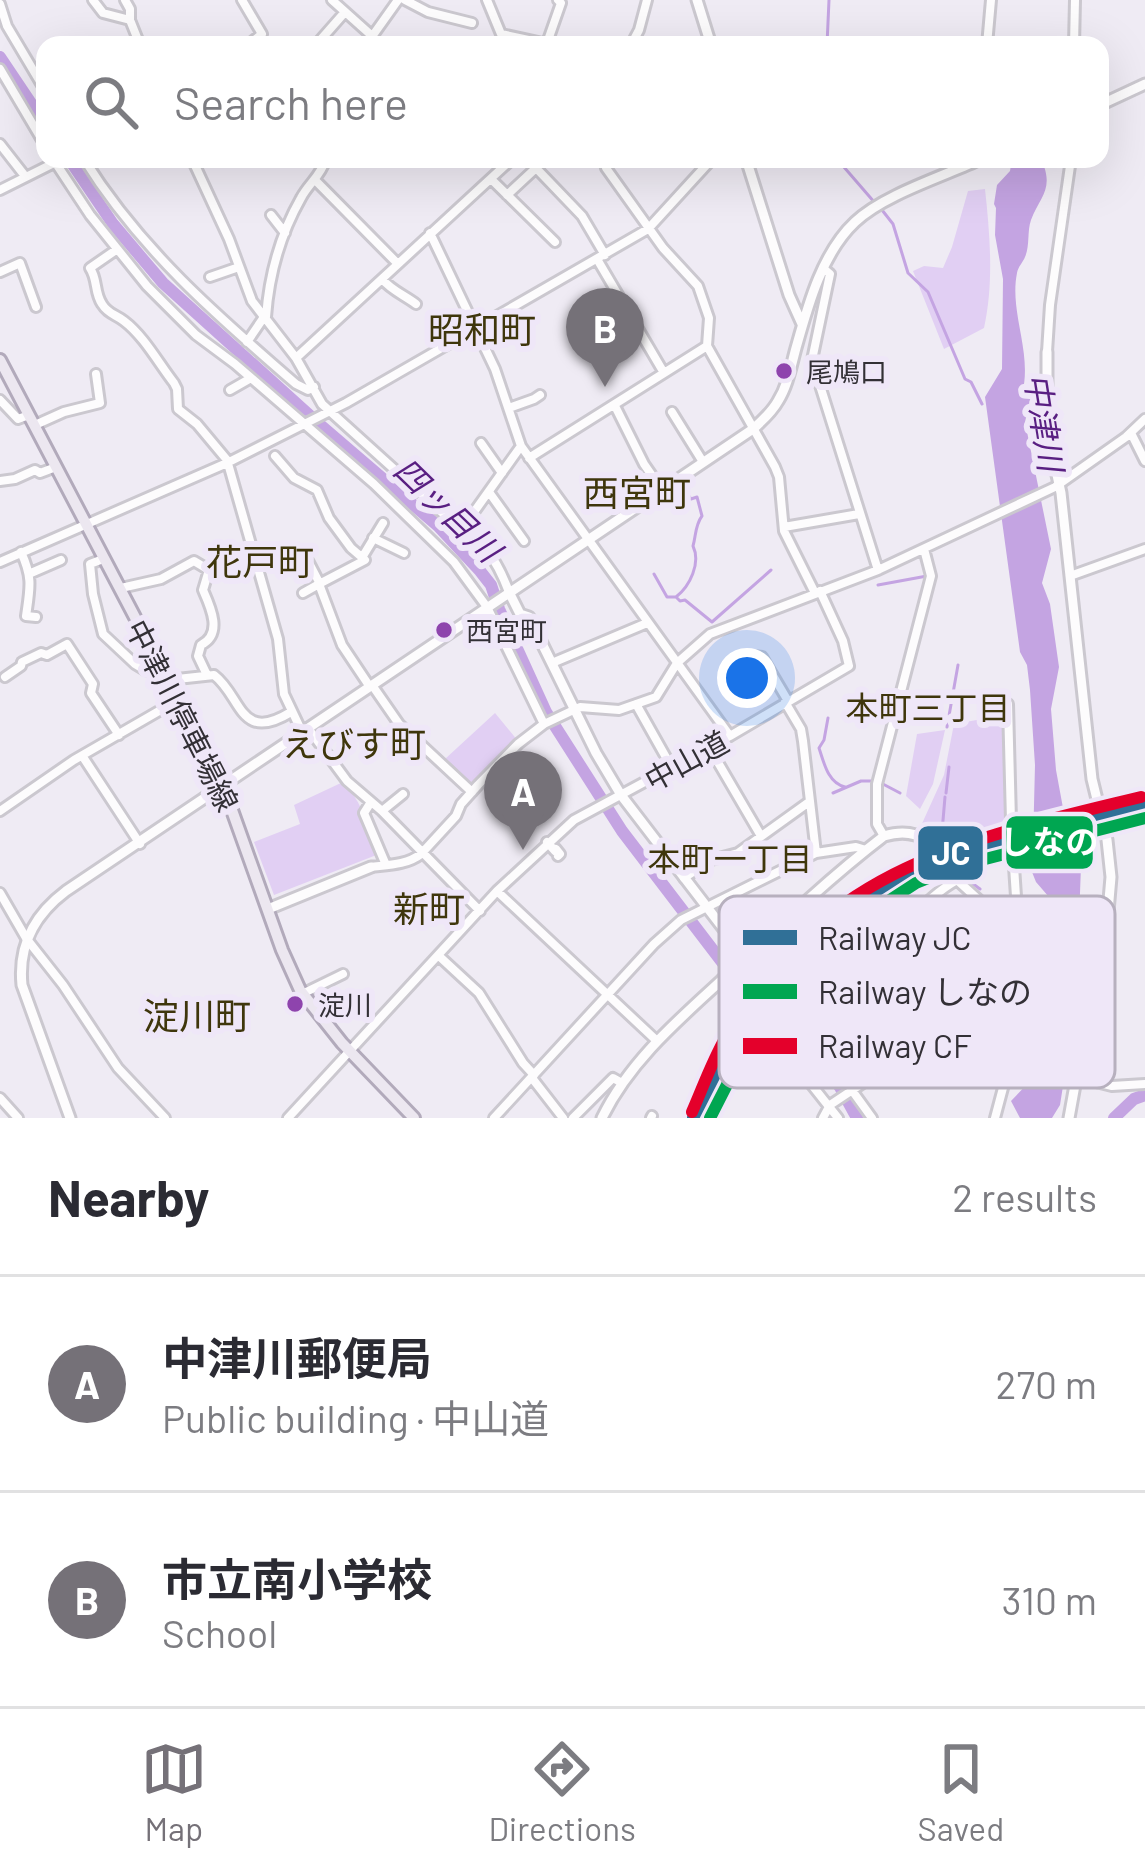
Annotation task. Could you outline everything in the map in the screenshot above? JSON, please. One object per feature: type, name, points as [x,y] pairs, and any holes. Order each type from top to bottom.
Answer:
[{"type":"main road","name":"中津川停車場線","points":[[0,361],[223,785],[302,994],[414,1118]]},
{"type":"street","points":[[93,0],[103,13],[130,20]]},
{"type":"street","points":[[125,0],[136,36]]},
{"type":"street","points":[[242,0],[259,36]]},
{"type":"street","points":[[332,0],[365,36]]},
{"type":"street","points":[[371,36],[402,0],[472,23]]},
{"type":"street","points":[[488,0],[501,34],[511,36]]},
{"type":"street","points":[[552,36],[562,3],[558,0]]},
{"type":"street","points":[[636,36],[647,0]]},
{"type":"street","points":[[697,0],[708,36]]},
{"type":"street","points":[[989,36],[991,0]]},
{"type":"street","points":[[1074,36],[1075,0]]},
{"type":"street","points":[[0,4],[7,26],[36,75]]},
{"type":"street","points":[[324,36],[345,12]]},
{"type":"street","points":[[0,69],[36,131]]},
{"type":"street","points":[[1109,101],[1145,84]]},
{"type":"street","points":[[0,144],[26,177]]},
{"type":"street","points":[[0,190],[42,168]]},
{"type":"street","points":[[62,168],[116,250],[147,286],[196,334],[306,424],[454,562],[489,606],[546,723]]},
{"type":"street","points":[[91,168],[150,247],[206,307],[296,384],[308,390],[314,387]]},
{"type":"street","points":[[196,168],[252,301],[296,358],[329,412],[447,517],[482,542],[504,573],[520,614],[529,617],[569,712],[617,796],[684,878],[719,932]]},
{"type":"street","points":[[247,342],[265,318],[268,287],[285,232],[302,195],[323,168]]},
{"type":"street","points":[[296,358],[503,168]]},
{"type":"street","points":[[507,195],[536,168],[582,216],[664,373]]},
{"type":"street","points":[[606,168],[648,229],[698,286],[710,318],[707,346],[779,477],[784,527],[818,592]]},
{"type":"street","points":[[0,562],[227,463],[329,412],[648,229],[704,168]]},
{"type":"street","points":[[749,168],[802,326]]},
{"type":"street","points":[[70,1118],[22,985],[26,938],[57,898],[753,429],[778,403],[788,383],[802,326],[838,241],[859,217],[961,168]]},
{"type":"street","points":[[1071,168],[1052,287],[1047,430],[1091,773],[1111,868],[1110,896]]},
{"type":"street","points":[[491,179],[555,242]]},
{"type":"street","points":[[315,180],[398,264]]},
{"type":"street","points":[[271,215],[285,232]]},
{"type":"street","points":[[430,233],[495,369],[520,446],[730,736]]},
{"type":"street","points":[[116,250],[90,268],[97,279],[97,297],[146,346],[174,383],[178,409],[197,424],[227,463],[278,639],[291,712],[347,781],[479,911]]},
{"type":"street","points":[[0,272],[20,263],[35,307]]},
{"type":"street","points":[[210,277],[239,267]]},
{"type":"street","points":[[824,269],[830,274],[812,361],[878,570]]},
{"type":"street","points":[[382,279],[416,304]]},
{"type":"street","points":[[789,295],[802,299],[814,293]]},
{"type":"street","points":[[529,458],[707,346]]},
{"type":"street","points":[[0,400],[18,418],[32,420],[100,403],[96,374]]},
{"type":"street","points":[[230,390],[251,378]]},
{"type":"street","points":[[508,408],[539,394]]},
{"type":"street","points":[[615,406],[662,490]]},
{"type":"street","points":[[672,412],[703,462]]},
{"type":"street","points":[[268,909],[371,867],[415,859],[518,744],[546,723],[585,706],[619,710],[656,697],[677,663],[698,642],[727,626],[878,570],[1057,486],[1145,419]]},
{"type":"street","points":[[1131,433],[1145,461]]},
{"type":"street","points":[[482,443],[502,473]]},
{"type":"street","points":[[464,526],[520,446]]},
{"type":"street","points":[[275,456],[294,478],[317,490],[329,518],[363,556]]},
{"type":"street","points":[[0,482],[56,466]]},
{"type":"street","points":[[489,491],[524,541]]},
{"type":"street","points":[[784,527],[859,514]]},
{"type":"street","points":[[303,593],[364,560],[383,524]]},
{"type":"street","points":[[373,538],[404,553]]},
{"type":"street","points":[[884,836],[877,824],[877,784],[932,577],[924,549]]},
{"type":"street","points":[[1068,577],[1145,549]]},
{"type":"street","points":[[21,552],[31,573],[26,616],[36,617]]},
{"type":"street","points":[[306,557],[342,645],[399,724],[472,792]]},
{"type":"street","points":[[103,559],[90,565],[103,634],[135,664],[165,676],[194,679],[206,675],[220,680],[233,703],[250,719],[277,721],[291,712]]},
{"type":"street","points":[[31,573],[61,560]]},
{"type":"street","points":[[119,589],[161,579],[194,561],[209,570],[203,590],[211,606],[213,634],[201,645],[199,656],[206,675]]},
{"type":"street","name":"中山道","points":[[548,842],[596,806],[730,736],[849,666],[818,592]]},
{"type":"street","points":[[552,663],[647,622]]},
{"type":"street","points":[[5,678],[22,662],[67,644],[118,735]]},
{"type":"street","points":[[743,664],[754,656],[762,657],[801,729],[817,853],[841,874]]},
{"type":"street","points":[[0,811],[74,760],[178,700]]},
{"type":"street","points":[[636,704],[672,768]]},
{"type":"street","points":[[1008,704],[1019,896]]},
{"type":"street","points":[[709,747],[761,836]]},
{"type":"street","points":[[83,757],[140,844]]},
{"type":"street","points":[[382,811],[403,794]]},
{"type":"street","points":[[370,802],[364,813],[386,865]]},
{"type":"street","points":[[684,878],[711,860],[737,853],[809,802]]},
{"type":"street","points":[[816,896],[884,836],[902,832],[931,842],[974,896]]},
{"type":"street","points":[[287,1118],[497,891],[548,842],[558,856]]},
{"type":"street","points":[[730,896],[817,853],[856,847],[866,850]]},
{"type":"street","points":[[934,896],[957,880]]},
{"type":"street","points":[[497,891],[657,1041]]},
{"type":"street","points":[[0,893],[26,938],[118,1067],[165,1118]]},
{"type":"street","points":[[494,1118],[654,944],[681,920],[719,902]]},
{"type":"street","points":[[439,956],[479,993],[563,1118]]},
{"type":"street","points":[[302,994],[343,974]]},
{"type":"street","points":[[602,1118],[635,1064],[719,983]]},
{"type":"street","points":[[573,1118],[613,1078],[622,1083]]},
{"type":"street","points":[[1115,1086],[1145,1084]]},
{"type":"street","points":[[818,1088],[838,1118]]},
{"type":"street","points":[[824,1118],[832,1104],[853,1088]]},
{"type":"street","points":[[995,1118],[1004,1088]]},
{"type":"street","points":[[1069,1118],[1073,1088]]},
{"type":"street","points":[[850,1090],[872,1118]]},
{"type":"street","points":[[0,1098],[18,1118]]},
{"type":"shaded area","points":[[1044,168],[1047,178],[1015,288],[1025,363],[1022,394],[1032,392],[1025,422],[1051,549],[1042,583],[1050,604],[1059,667],[1051,709],[1056,770],[1063,808],[1080,843],[1080,896],[1048,896],[1036,882],[1024,852],[1033,845],[1030,690],[1020,652],[985,397],[1002,369],[1003,279],[994,204],[997,185],[1010,171]]},
{"type":"shaded area","points":[[985,189],[990,276],[984,328],[944,349],[913,271],[924,266],[943,268],[968,191]]},
{"type":"shaded area","points":[[495,713],[518,741],[470,784],[445,759]]},
{"type":"shaded area","points":[[1005,715],[1007,831],[943,850],[940,829],[920,828],[944,775],[954,724]]},
{"type":"shaded area","points":[[945,730],[933,784],[920,809],[906,796],[917,734]]},
{"type":"shaded area","points":[[343,782],[360,807],[379,854],[274,895],[254,842],[300,824],[294,805]]},
{"type":"shaded area","points":[[1023,1088],[1063,1088],[1052,1118],[1020,1118],[1011,1101]]},
{"type":"waterway","points":[[827,36],[829,0]]},
{"type":"waterway","name":"四ッ目川","points":[[0,57],[36,111]]},
{"type":"waterway","name":"四ッ目川","points":[[75,168],[113,224],[163,283],[438,526],[480,571],[491,585],[546,712],[622,831],[719,958]]},
{"type":"waterway","points":[[845,168],[875,203]]},
{"type":"waterway","points":[[882,210],[893,224],[908,273],[928,292],[965,379],[982,404]]},
{"type":"waterway","points":[[681,484],[691,499],[697,497],[702,516],[693,546],[695,567],[676,597],[680,601],[712,622],[771,570]]},
{"type":"waterway","points":[[654,574],[667,597],[675,597]]},
{"type":"waterway","points":[[878,585],[927,576]]},
{"type":"waterway","points":[[947,727],[958,665]]},
{"type":"waterway","points":[[828,718],[819,748],[831,777],[845,787]]},
{"type":"waterway","points":[[802,764],[806,799]]},
{"type":"waterway","points":[[946,793],[949,767]]},
{"type":"waterway","points":[[833,793],[861,781],[876,781]]},
{"type":"waterway","points":[[881,783],[900,793]]},
{"type":"waterway","points":[[942,832],[945,797]]},
{"type":"waterway","points":[[963,873],[980,889]]},
{"type":"waterway","name":"四ッ目川","points":[[841,1088],[857,1118]]},
{"type":"waterway","points":[[1114,1118],[1145,1095]]},
{"type":"rail line","name":"CF","points":[[856,896],[958,847],[1141,797]]},
{"type":"rail line","name":"JC","points":[[869,896],[909,870],[953,852],[1145,802]]},
{"type":"rail line","name":"しなの","points":[[896,896],[958,866],[1145,818]]},
{"type":"rail line","name":"CF","points":[[692,1112],[719,1051]]},
{"type":"rail line","name":"JC","points":[[693,1118],[719,1067]]},
{"type":"rail line","name":"しなの","points":[[710,1118],[725,1088]]},
{"type":"place","name":"尾鳩口","points":[[784,371]]},
{"type":"place","name":"市立南小学校","points":[[605,387]]},
{"type":"place","name":"西宮町","points":[[444,630]]},
{"type":"place","name":"中津川郵便局","points":[[523,850]]},
{"type":"place","name":"淀川","points":[[295,1004]]},
{"type":"district","name":"昭和町","points":[[482,328]]},
{"type":"district","name":"西宮町","points":[[637,491]]},
{"type":"district","name":"花戸町","points":[[260,560]]},
{"type":"district","name":"本町三丁目","points":[[928,707]]},
{"type":"district","name":"えびす町","points":[[354,742]]},
{"type":"district","name":"本町一丁目","points":[[730,858]]},
{"type":"district","name":"新町","points":[[429,907]]},
{"type":"district","name":"淀川町","points":[[197,1014]]},
{"type":"water label","name":"中津川","points":[[1045,422]]}]
